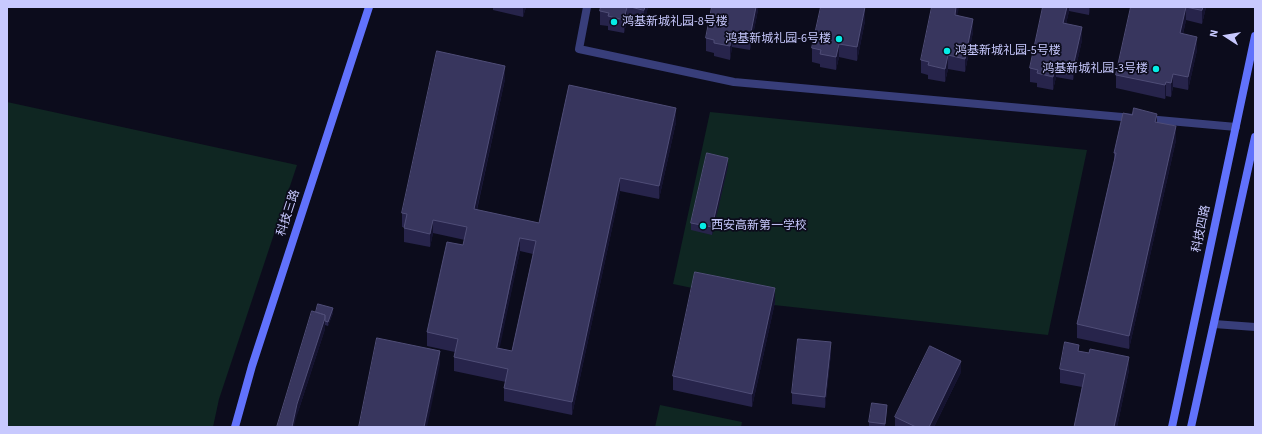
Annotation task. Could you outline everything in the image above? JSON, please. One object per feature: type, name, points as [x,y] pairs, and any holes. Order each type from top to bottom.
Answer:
[{"type":"street","name":"科技三路","points":[[235,427],[252,366],[369,7]]},
{"type":"street","points":[[587,7],[579,49],[734,82],[1236,127]]},
{"type":"street","name":"科技四路","points":[[1172,427],[1255,36]]},
{"type":"street","points":[[1191,427],[1255,137]]},
{"type":"street","points":[[1214,324],[1255,327]]},
{"type":"green space","points":[[7,102],[297,165],[219,399],[213,427],[7,427]]},
{"type":"green space","points":[[710,112],[1087,150],[1048,335],[774,305],[673,284]]},
{"type":"green space","points":[[660,405],[742,422],[741,427],[655,427]]},
{"type":"building","points":[[601,7],[627,7],[624,20],[608,16],[609,13],[600,11]]},
{"type":"building","points":[[631,7],[645,7],[644,10]]},
{"type":"building","points":[[712,7],[756,7],[750,37],[732,33],[730,46],[714,43],[714,40],[706,38]]},
{"type":"building","name":"鸿基新城礼园-6号楼","points":[[821,7],[865,7],[857,47],[839,44],[836,57],[820,54],[821,50],[812,48]]},
{"type":"building","name":"鸿基新城礼园-5号楼","points":[[932,7],[956,7],[955,15],[973,19],[965,59],[948,55],[945,69],[928,65],[929,62],[921,60]]},
{"type":"building","points":[[1043,7],[1067,7],[1063,23],[1082,27],[1073,67],[1056,63],[1053,77],[1037,73],[1038,70],[1030,68]]},
{"type":"building","name":"鸿基新城礼园-3号楼","points":[[1131,7],[1186,7],[1180,33],[1197,37],[1188,77],[1173,74],[1171,83],[1166,82],[1165,85],[1116,75]]},
{"type":"building","points":[[1186,7],[1203,7],[1202,10]]},
{"type":"building","points":[[437,51],[505,66],[474,209],[539,223],[569,85],[676,108],[659,186],[620,178],[572,402],[504,388],[508,369],[454,357],[458,339],[427,332],[447,242],[463,245],[467,227],[433,220],[430,234],[404,228],[407,214],[402,213]],"holes":[[[520,238],[536,241],[512,351],[497,348]]]},
{"type":"building","points":[[1134,108],[1157,114],[1155,122],[1176,126],[1129,336],[1077,324],[1116,153],[1114,153],[1123,113],[1132,115]]},
{"type":"building","points":[[707,153],[728,158],[712,227],[691,223]]},
{"type":"building","points":[[695,272],[775,288],[752,394],[673,376]]},
{"type":"building","points":[[318,304],[333,308],[328,322],[325,321],[325,315],[316,312]]},
{"type":"building","points":[[312,311],[325,315],[325,318],[297,404],[292,427],[277,427]]},
{"type":"building","points":[[377,338],[440,351],[424,427],[359,427]]},
{"type":"building","points":[[798,339],[831,342],[825,397],[792,393]]},
{"type":"building","points":[[1065,342],[1079,345],[1078,351],[1089,353],[1090,349],[1129,357],[1114,427],[1074,427],[1085,374],[1060,369]]},
{"type":"building","points":[[930,346],[961,361],[929,427],[916,427],[895,417]]},
{"type":"building","points":[[872,403],[887,405],[885,424],[869,422]]},
{"type":"place","name":"鸿基新城礼园-8号楼","points":[[614,22]]},
{"type":"place","name":"鸿基新城礼园-6号楼","points":[[839,39]]},
{"type":"place","name":"鸿基新城礼园-5号楼","points":[[947,51]]},
{"type":"place","name":"鸿基新城礼园-3号楼","points":[[1156,69]]},
{"type":"place","name":"西安高新第一学校","points":[[703,226]]}]
